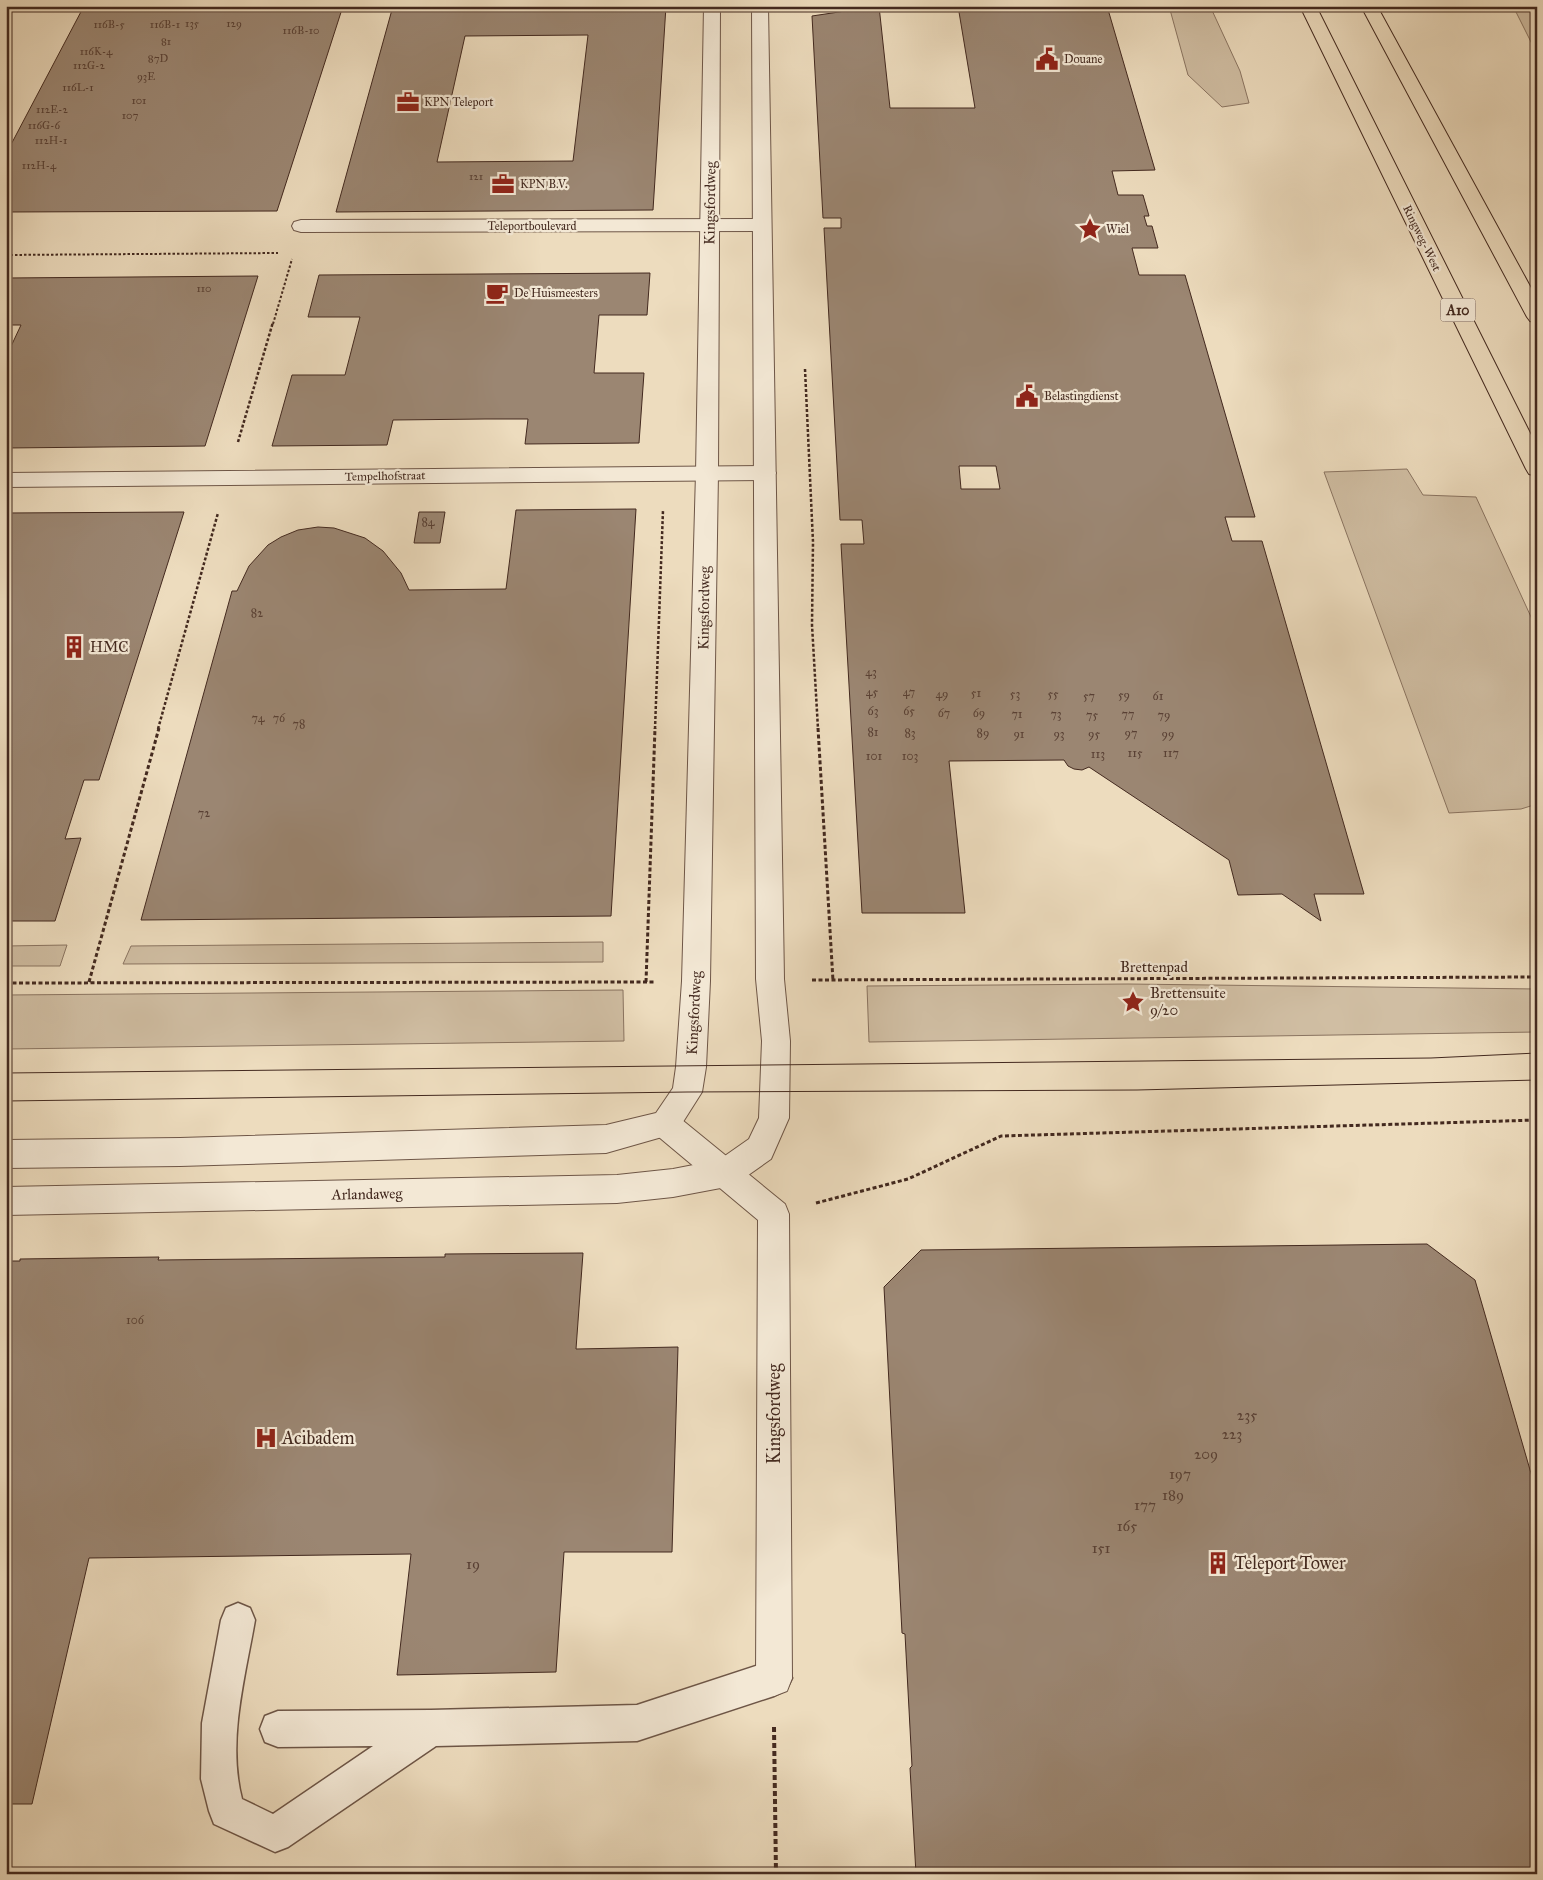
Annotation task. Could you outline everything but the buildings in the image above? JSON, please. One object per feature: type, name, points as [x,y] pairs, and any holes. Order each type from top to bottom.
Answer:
[{"type":"highway","name":"Ringweg-West","points":[[1308,6],[1537,470]]},
{"type":"highway","points":[[1369,6],[1537,317]]},
{"type":"street","name":"Kingsfordweg","points":[[665,1124],[687,1092],[691,1067],[696,981],[708,473],[712,6]]},
{"type":"street","points":[[726,1173],[760,1150],[774,1118],[776,1041],[770,980],[764,262],[762,225],[764,187],[760,6]]},
{"type":"street","name":"Teleportboulevard","points":[[301,226],[762,225]]},
{"type":"street","name":"Tempelhofstraat","points":[[6,480],[765,473]]},
{"type":"street","points":[[6,1154],[180,1152],[606,1139],[665,1124],[774,1214]]},
{"type":"street","name":"Arlandaweg","points":[[6,1201],[617,1190],[673,1183],[726,1173]]},
{"type":"street","name":"Kingsfordweg","points":[[774,1214],[774,1678]]},
{"type":"lane","points":[[238,1620],[220,1723],[219,1779],[227,1811],[275,1834],[431,1728]]},
{"type":"lane","points":[[278,1729],[431,1728],[637,1723],[774,1678]]},
{"type":"path","points":[[89,982],[227,478],[294,252]]},
{"type":"path","points":[[805,362],[813,542],[812,625],[833,981]]},
{"type":"path","points":[[6,983],[646,982],[665,473]]},
{"type":"path","name":"Brettenpad","points":[[770,980],[1537,977]]},
{"type":"path","points":[[774,1214],[908,1179],[1001,1136],[1537,1120]]},
{"type":"path","points":[[774,1678],[776,1874]]},
{"type":"shaded area","points":[[1169,6],[1210,6],[1240,71],[1249,103],[1222,107],[1188,75]]},
{"type":"shaded area","points":[[1513,6],[1537,6],[1537,54]]},
{"type":"shaded area","points":[[1407,469],[1423,495],[1476,497],[1537,630],[1537,804],[1521,809],[1449,813],[1324,472]]},
{"type":"shaded area","points":[[603,942],[603,962],[123,964],[131,946]]},
{"type":"shaded area","points":[[67,945],[60,966],[6,966],[6,946]]},
{"type":"shaded area","points":[[1128,984],[1537,989],[1537,1032],[869,1042],[867,986]]},
{"type":"shaded area","points":[[623,990],[624,1041],[6,1049],[6,995]]},
{"type":"tram line","points":[[6,1073],[1431,1058],[1537,1053]]},
{"type":"tram line","points":[[6,1101],[687,1092],[1137,1090],[1537,1080]]},
{"type":"place","name":"Douane","points":[[1047,59]]},
{"type":"place","name":"KPN Teleport","points":[[408,102]]},
{"type":"place","name":"KPN B.V.","points":[[503,184]]},
{"type":"place","name":"Wiel","points":[[1090,229]]},
{"type":"place","name":"De Huismeesters","points":[[497,293]]},
{"type":"place","name":"Belastingdienst","points":[[1027,396]]},
{"type":"place","name":"HMC","points":[[74,647]]},
{"type":"place","name":"Brettensuite 9/20","points":[[1133,1002]]},
{"type":"place","name":"Acibadem","points":[[266,1438]]},
{"type":"place","name":"Teleport Tower","points":[[1218,1563]]}]
